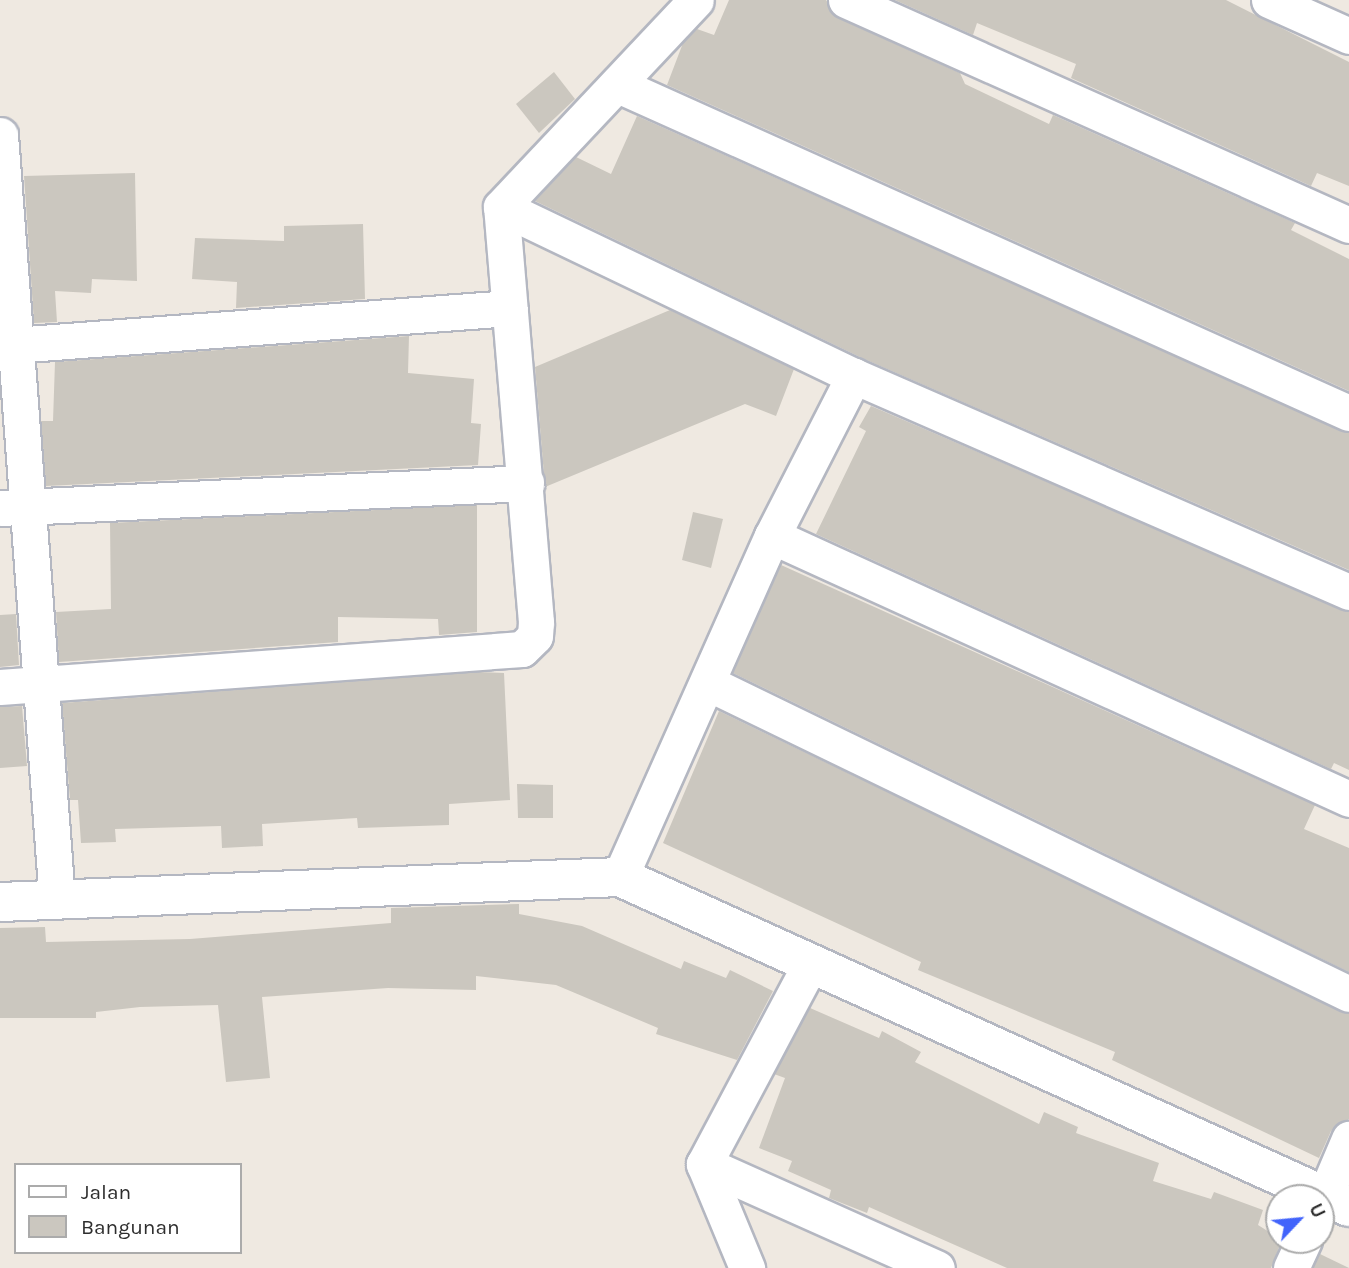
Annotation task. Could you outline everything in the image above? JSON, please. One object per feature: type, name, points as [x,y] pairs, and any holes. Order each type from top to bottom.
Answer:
[{"type":"street","points":[[0,687],[522,649],[535,636],[536,622],[501,207],[696,0]]},
{"type":"street","points":[[846,0],[1349,225]]},
{"type":"street","points":[[1269,0],[1349,36]]},
{"type":"street","points":[[618,85],[1349,413]]},
{"type":"street","points":[[0,135],[4,172],[15,507],[42,684],[57,900]]},
{"type":"street","points":[[501,207],[854,376],[1349,592]]},
{"type":"street","points":[[9,345],[510,308]]},
{"type":"street","points":[[620,877],[772,536],[854,376]]},
{"type":"street","points":[[15,507],[526,483]]},
{"type":"street","points":[[772,536],[1349,799]]},
{"type":"street","points":[[708,683],[1349,994]]},
{"type":"street","points":[[0,902],[620,877],[1291,1184]]},
{"type":"street","points":[[704,1164],[811,963]]},
{"type":"street","points":[[1335,1192],[1349,1139]]},
{"type":"street","points":[[704,1164],[747,1268]]},
{"type":"street","points":[[704,1164],[937,1268]]},
{"type":"building","points":[[729,0],[826,0],[838,18],[960,73],[965,84],[1049,124],[1053,115],[1295,223],[1291,230],[1349,259],[1349,391],[667,85],[683,43],[697,29],[714,35]]},
{"type":"building","points":[[895,0],[1226,0],[1349,62],[1349,186],[1317,173],[1311,186],[1071,78],[1076,64],[977,23],[973,35]]},
{"type":"building","points":[[554,72],[575,99],[539,133],[516,104]]},
{"type":"building","points":[[637,116],[1349,433],[1349,570],[862,358],[535,201],[576,157],[611,174]]},
{"type":"building","points":[[135,173],[137,281],[92,279],[91,293],[55,291],[57,322],[34,323],[24,176]]},
{"type":"building","points":[[363,224],[365,299],[236,308],[237,282],[192,279],[195,238],[284,241],[284,226]]},
{"type":"building","points":[[670,310],[794,369],[776,416],[745,404],[545,487],[535,367]]},
{"type":"building","points":[[409,336],[408,373],[474,379],[471,423],[481,424],[478,465],[46,486],[41,421],[53,421],[55,362]]},
{"type":"building","points":[[871,406],[1349,612],[1349,770],[1334,763],[1331,769],[816,534],[866,431],[859,427]]},
{"type":"building","points":[[477,505],[477,632],[439,635],[438,619],[338,617],[338,642],[59,662],[56,612],[111,609],[110,523]]},
{"type":"building","points":[[693,512],[723,519],[711,568],[682,560]]},
{"type":"building","points":[[781,565],[1315,805],[1304,829],[1349,848],[1349,972],[733,673]]},
{"type":"building","points":[[16,614],[19,665],[0,667],[0,615]]},
{"type":"building","points":[[479,672],[504,673],[510,800],[449,804],[449,825],[358,828],[357,818],[262,824],[263,846],[222,848],[221,826],[115,829],[116,842],[81,843],[78,800],[70,800],[62,703]]},
{"type":"building","points":[[22,706],[27,766],[0,768],[0,707]]},
{"type":"building","points":[[719,711],[1349,1014],[1349,1119],[1331,1131],[1319,1158],[1112,1060],[1115,1052],[918,970],[921,962],[663,843]]},
{"type":"building","points":[[517,784],[553,785],[553,818],[518,818]]},
{"type":"building","points":[[519,904],[519,914],[582,926],[681,969],[684,961],[726,978],[730,970],[773,991],[737,1060],[656,1034],[658,1028],[556,985],[476,976],[476,990],[388,988],[262,997],[270,1078],[226,1082],[218,1005],[140,1007],[96,1012],[96,1018],[0,1018],[0,928],[45,927],[46,942],[190,939],[391,923],[391,908]]},
{"type":"building","points":[[810,1008],[879,1038],[882,1031],[921,1052],[915,1062],[1039,1124],[1044,1112],[1078,1127],[1076,1133],[1159,1163],[1153,1181],[1211,1199],[1214,1192],[1263,1210],[1258,1225],[1265,1229],[1265,1254],[1276,1254],[1271,1268],[1007,1268],[869,1207],[867,1213],[829,1198],[831,1190],[788,1171],[792,1161],[759,1148],[785,1078],[774,1074]]},
{"type":"building","points":[[1320,1254],[1349,1268],[1313,1268]]}]
